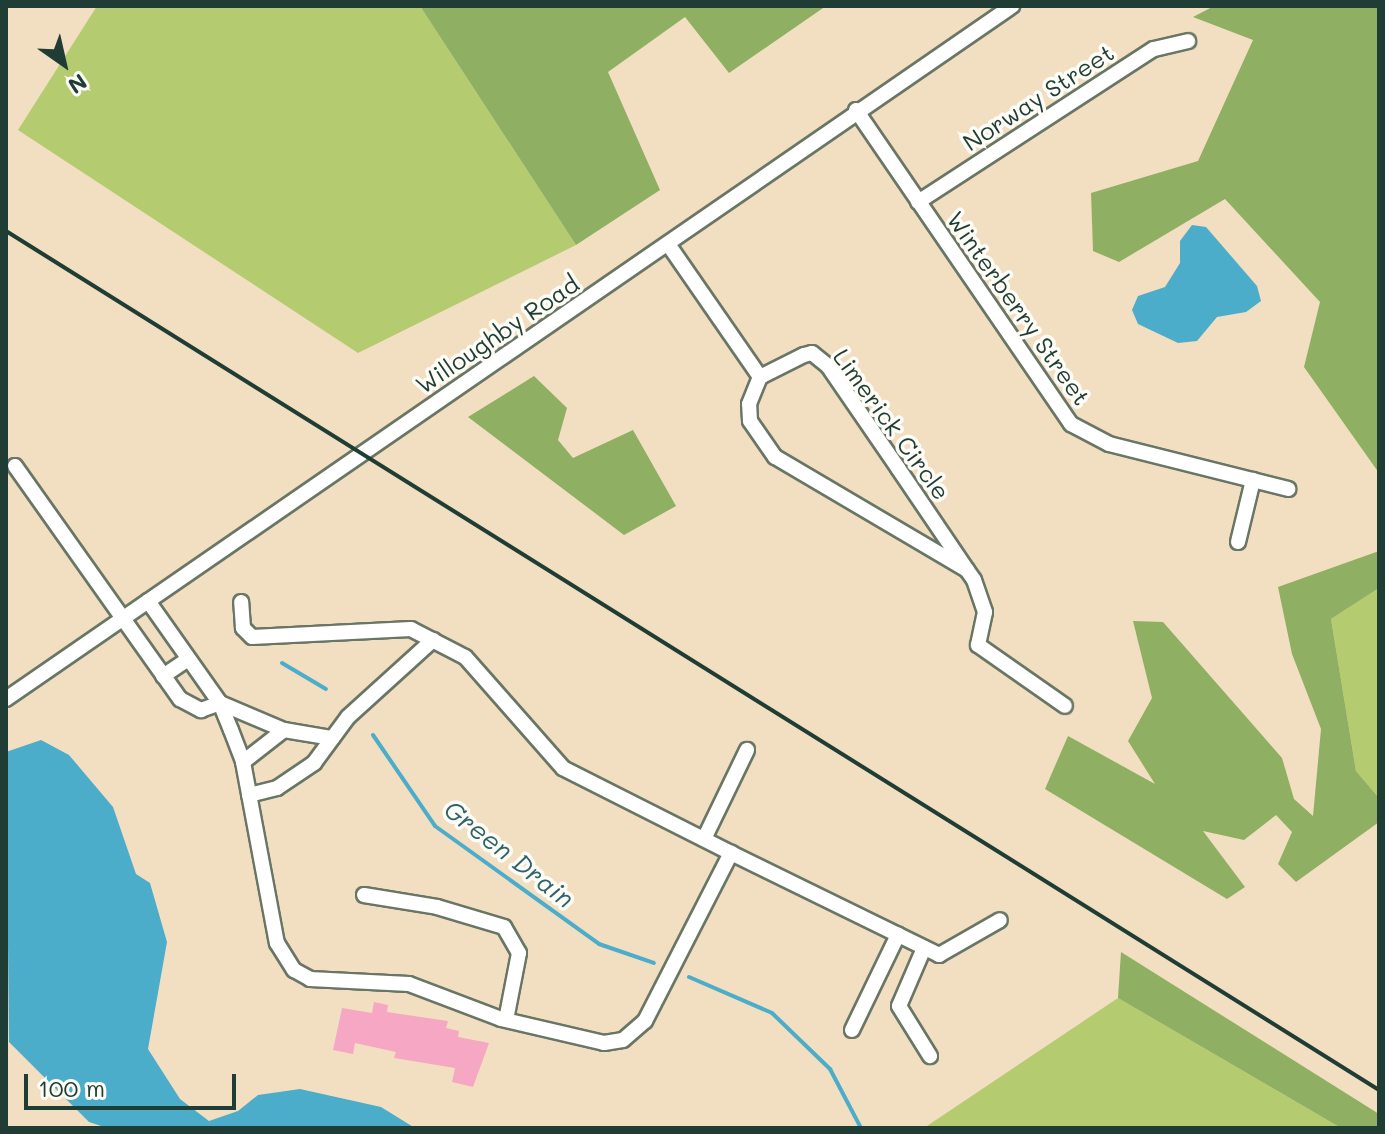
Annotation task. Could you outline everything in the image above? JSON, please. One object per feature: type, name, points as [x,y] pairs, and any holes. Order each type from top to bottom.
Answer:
[{"type":"street","name":"Willoughby Road","points":[[6,699],[668,244],[856,110],[1012,6]]},
{"type":"street","name":"Norway Street","points":[[918,202],[1154,49],[1188,41]]},
{"type":"street","name":"Winterberry Street","points":[[856,110],[1071,424],[1109,444],[1288,489]]},
{"type":"street","points":[[668,244],[760,377],[750,396],[750,421],[775,457],[967,570]]},
{"type":"street","name":"Limerick Circle","points":[[760,377],[804,355],[821,359],[967,570],[985,612],[978,645],[1065,706]]},
{"type":"street","points":[[15,466],[163,676],[190,706],[201,710],[220,703],[284,730],[332,738]]},
{"type":"street","points":[[1238,542],[1253,480]]},
{"type":"street","points":[[148,601],[220,703],[243,762],[277,943],[294,970],[310,979],[409,984],[506,1020],[604,1043],[623,1040],[645,1021],[731,853]]},
{"type":"street","points":[[241,602],[243,628],[252,637],[411,629],[433,640],[465,657],[563,768],[924,948],[947,955],[1000,920]]},
{"type":"street","points":[[249,795],[277,788],[314,763],[348,717],[433,640]]},
{"type":"street","points":[[163,676],[188,659]]},
{"type":"street","points":[[243,762],[284,730]]},
{"type":"street","points":[[704,839],[747,750]]},
{"type":"street","points":[[364,895],[437,907],[504,927],[519,953],[506,1020]]},
{"type":"street","points":[[852,1030],[898,935]]},
{"type":"street","points":[[924,948],[899,1006],[930,1056]]},
{"type":"green space","points":[[97,6],[420,6],[576,245],[358,353],[18,130]]},
{"type":"green space","points":[[420,6],[826,6],[729,73],[685,17],[608,72],[660,190],[576,245]]},
{"type":"green space","points":[[1214,6],[1379,6],[1379,473],[1304,367],[1320,302],[1225,199],[1119,262],[1093,251],[1091,193],[1198,161],[1253,40],[1193,17]]},
{"type":"green space","points":[[534,376],[567,408],[558,440],[573,458],[633,430],[676,506],[624,535],[468,417]]},
{"type":"green space","points":[[1379,551],[1379,588],[1331,619],[1356,771],[1379,798],[1379,822],[1296,882],[1278,864],[1292,832],[1276,815],[1244,840],[1203,831],[1245,887],[1227,899],[1045,789],[1068,736],[1155,784],[1128,741],[1152,698],[1133,621],[1163,622],[1282,758],[1294,799],[1313,816],[1321,729],[1292,654],[1278,587]]},
{"type":"green space","points":[[1379,588],[1379,798],[1356,771],[1331,619]]},
{"type":"green space","points":[[1121,952],[1379,1114],[1379,1128],[1341,1128],[1118,998]]},
{"type":"green space","points":[[1118,998],[1341,1128],[924,1128]]},
{"type":"water","points":[[1192,225],[1206,227],[1257,286],[1261,301],[1246,312],[1217,317],[1197,341],[1178,343],[1138,324],[1132,310],[1138,296],[1165,287],[1180,263],[1180,241]]},
{"type":"water","points":[[41,740],[69,755],[113,807],[136,874],[150,883],[167,942],[148,1049],[180,1099],[209,1121],[238,1111],[258,1095],[300,1089],[381,1107],[415,1128],[107,1128],[89,1122],[9,1042],[6,752]]},
{"type":"building","points":[[374,1002],[388,1005],[387,1012],[448,1021],[446,1028],[459,1031],[458,1037],[489,1043],[473,1087],[452,1082],[455,1068],[394,1058],[396,1052],[355,1043],[353,1054],[333,1050],[342,1008],[372,1013]]},
{"type":"waterway","name":"Green Drain","points":[[282,663],[326,689]]},
{"type":"waterway","name":"Green Drain","points":[[373,735],[435,826],[599,944],[654,963]]},
{"type":"waterway","name":"Green Drain","points":[[689,977],[772,1013],[830,1069],[861,1128]]},
{"type":"railway","points":[[6,231],[1379,1090]]}]
